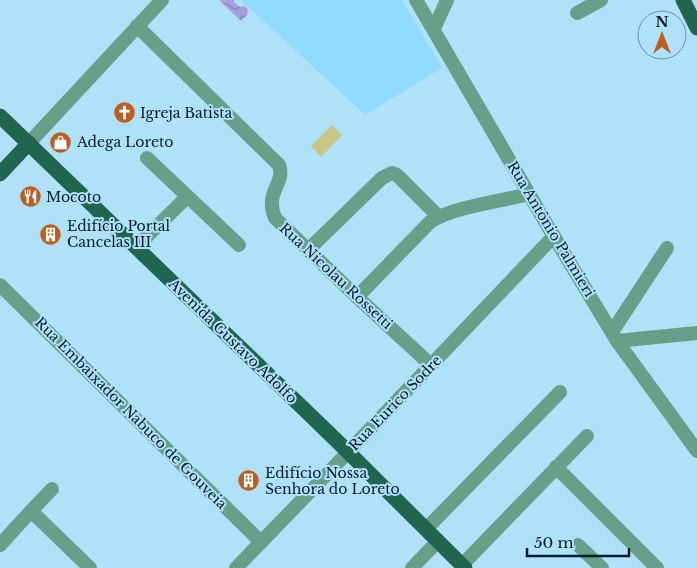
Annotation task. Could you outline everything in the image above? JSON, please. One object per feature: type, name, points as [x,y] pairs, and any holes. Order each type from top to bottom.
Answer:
[{"type":"main road","points":[[682,0],[697,28]]},
{"type":"main road","name":"Avenida Gustavo Adolfo","points":[[0,116],[348,452],[464,567]]},
{"type":"main road","points":[[0,174],[29,143]]},
{"type":"street","points":[[29,143],[162,0]]},
{"type":"street","name":"Rua Antônio Palmieri","points":[[416,0],[529,194],[615,336],[697,451]]},
{"type":"street","points":[[434,29],[446,0]]},
{"type":"street","points":[[577,13],[601,0]]},
{"type":"street","name":"Rua Nicolau Rossetti","points":[[137,26],[279,165],[281,177],[271,197],[271,209],[275,218],[357,297],[432,365]]},
{"type":"street","points":[[147,158],[186,197],[239,245]]},
{"type":"street","points":[[308,250],[382,178],[392,173],[438,216]]},
{"type":"street","points":[[357,297],[438,216],[529,194]]},
{"type":"street","points":[[136,247],[186,197]]},
{"type":"street","name":"Rua Eurico Sodre","points":[[236,568],[554,236]]},
{"type":"street","points":[[615,336],[667,248]]},
{"type":"street","name":"Rua Embaixador Nabuco de Gouveia","points":[[0,285],[262,542]]},
{"type":"street","points":[[615,336],[697,334]]},
{"type":"street","points":[[426,529],[560,392]]},
{"type":"street","points":[[464,567],[587,436]]},
{"type":"street","points":[[556,467],[657,568]]},
{"type":"street","points":[[0,545],[52,489]]},
{"type":"street","points":[[31,511],[90,568]]},
{"type":"street","points":[[412,568],[438,541]]},
{"type":"street","points":[[578,545],[602,568]]},
{"type":"shaded area","points":[[241,0],[402,0],[442,68],[365,115]]},
{"type":"shaded area","points":[[332,125],[342,135],[321,157],[311,146]]},
{"type":"water","points":[[221,0],[234,0],[240,7],[245,6],[248,10],[247,15],[241,21]]},
{"type":"place","name":"Igreja Batista","points":[[124,113]]},
{"type":"place","name":"Adega Loreto","points":[[61,142]]},
{"type":"place","name":"Mocoto","points":[[30,197]]},
{"type":"place","name":"Edifício Portal Cancelas III","points":[[51,234]]},
{"type":"place","name":"Edifício Nossa Senhora do Loreto","points":[[249,481]]}]
